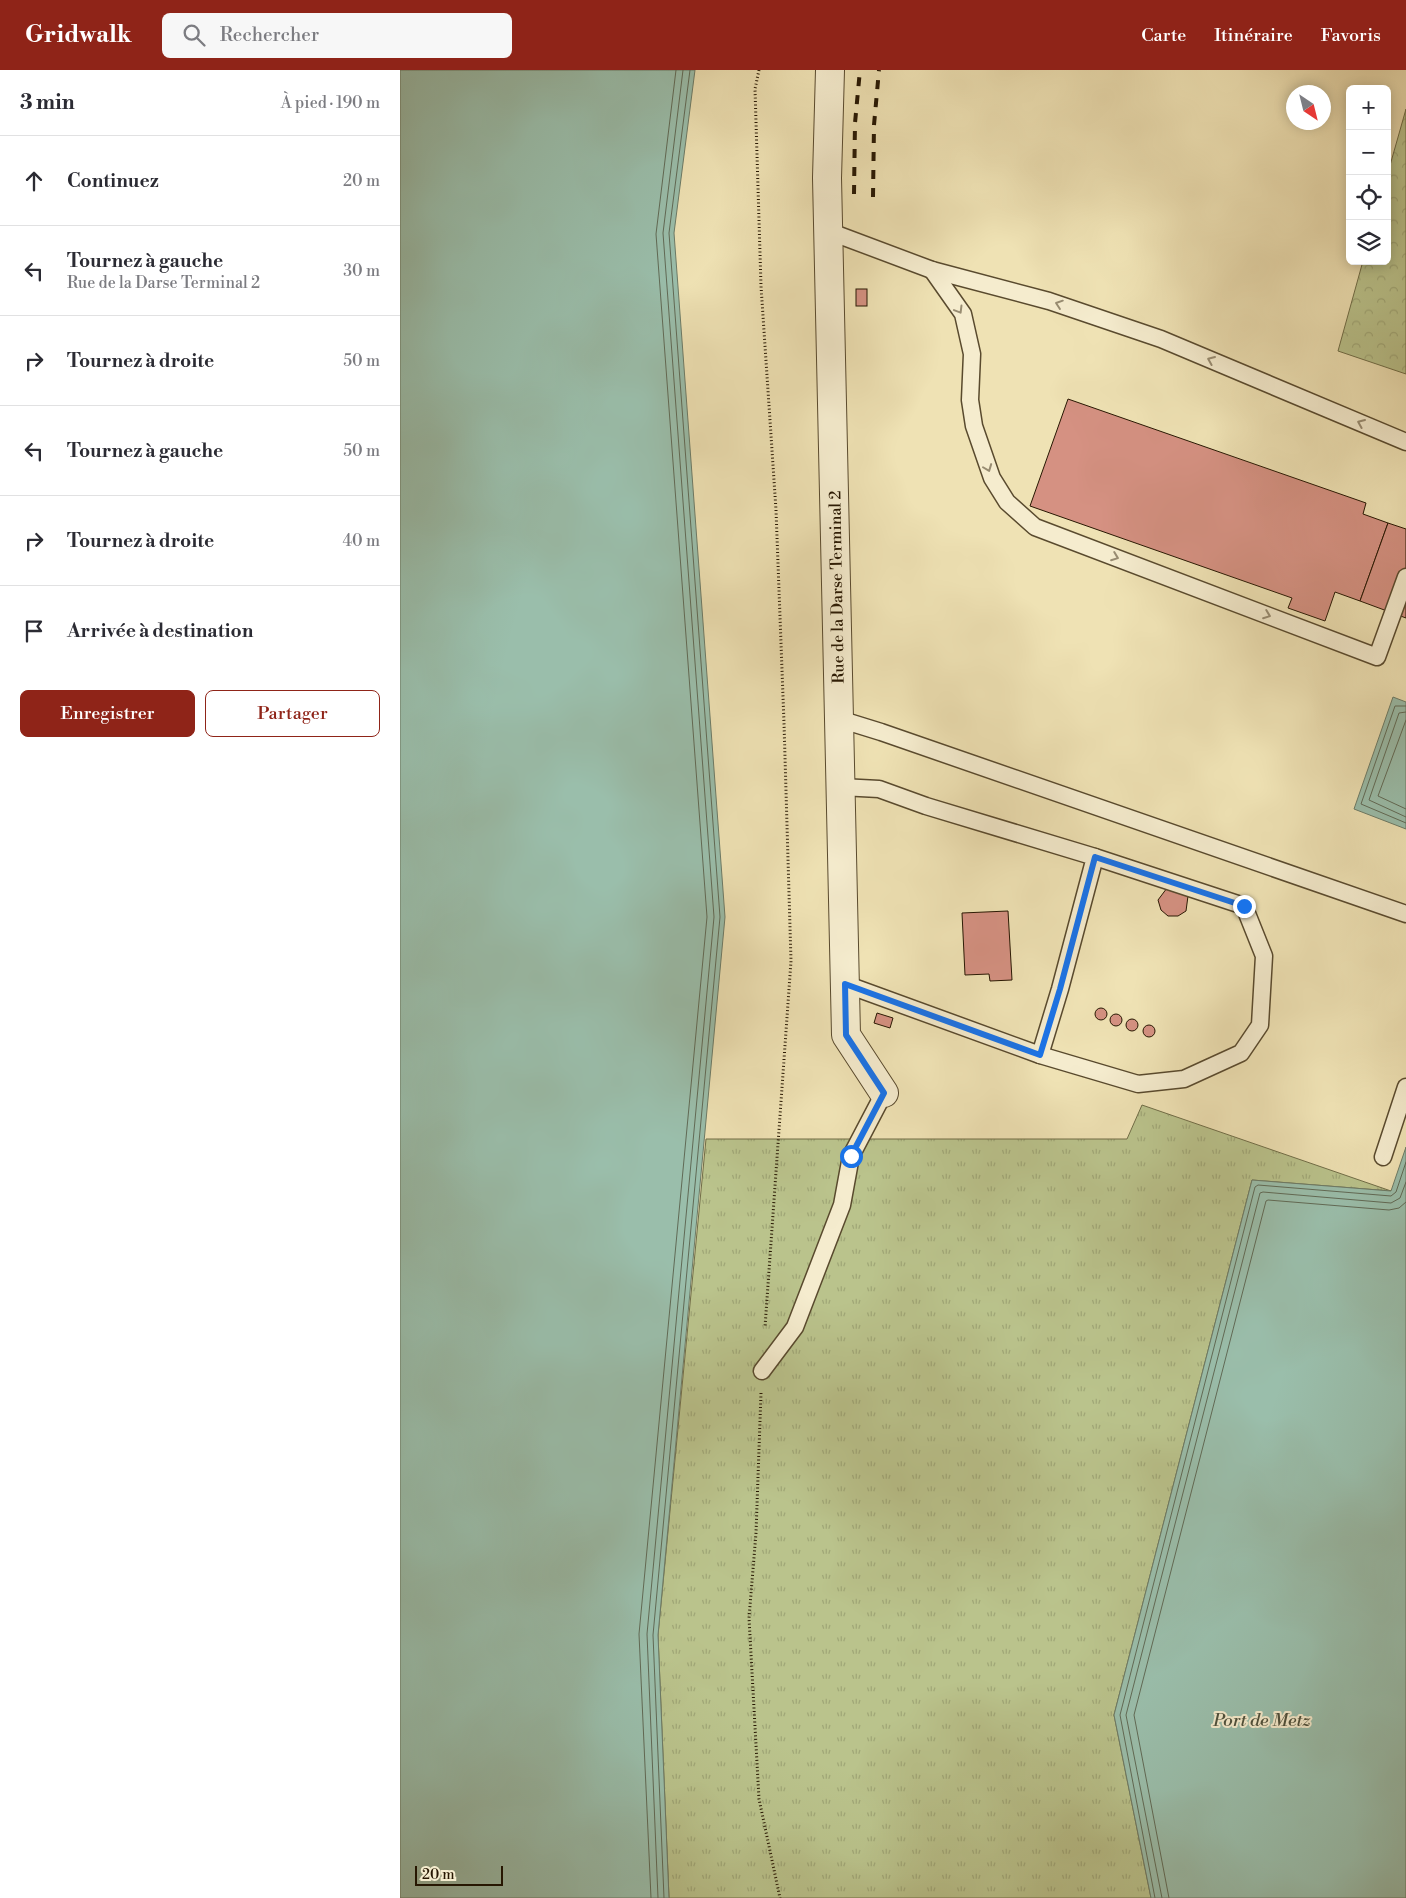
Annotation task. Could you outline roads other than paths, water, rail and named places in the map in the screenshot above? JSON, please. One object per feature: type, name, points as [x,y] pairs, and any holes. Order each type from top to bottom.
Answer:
[{"type":"street","name":"Rue de la Darse Terminal 2","points":[[830,70],[827,178],[846,1035],[884,1093]]},
{"type":"lane","points":[[828,232],[932,270],[1049,300],[1161,339],[1406,442]]},
{"type":"lane","points":[[932,270],[963,314],[972,354],[970,400],[974,426],[992,478],[1007,502],[1034,527],[1377,657],[1406,577]]},
{"type":"lane","points":[[839,719],[882,732],[1406,914]]},
{"type":"lane","points":[[841,787],[879,789],[926,806],[1095,857],[1244,906],[1264,956],[1260,1025],[1241,1053],[1184,1079],[1138,1084],[1040,1055],[845,984]]},
{"type":"lane","points":[[1040,1055],[1060,989],[1095,857]]},
{"type":"lane","points":[[1383,1157],[1406,1087]]},
{"type":"lane","points":[[762,1372],[796,1327],[842,1206],[851,1156],[884,1093]]},
{"type":"water","points":[[400,70],[695,70],[674,233],[725,917],[658,1635],[669,1898],[400,1898]]},
{"type":"water","points":[[1393,697],[1406,702],[1406,829],[1354,809]]},
{"type":"water","name":"Port de Metz","points":[[1406,1147],[1406,1898],[1151,1898],[1114,1715],[1252,1180],[1391,1191]]},
{"type":"railway","points":[[854,194],[855,123],[860,70]]},
{"type":"railway","points":[[873,197],[874,125],[879,70]]}]
